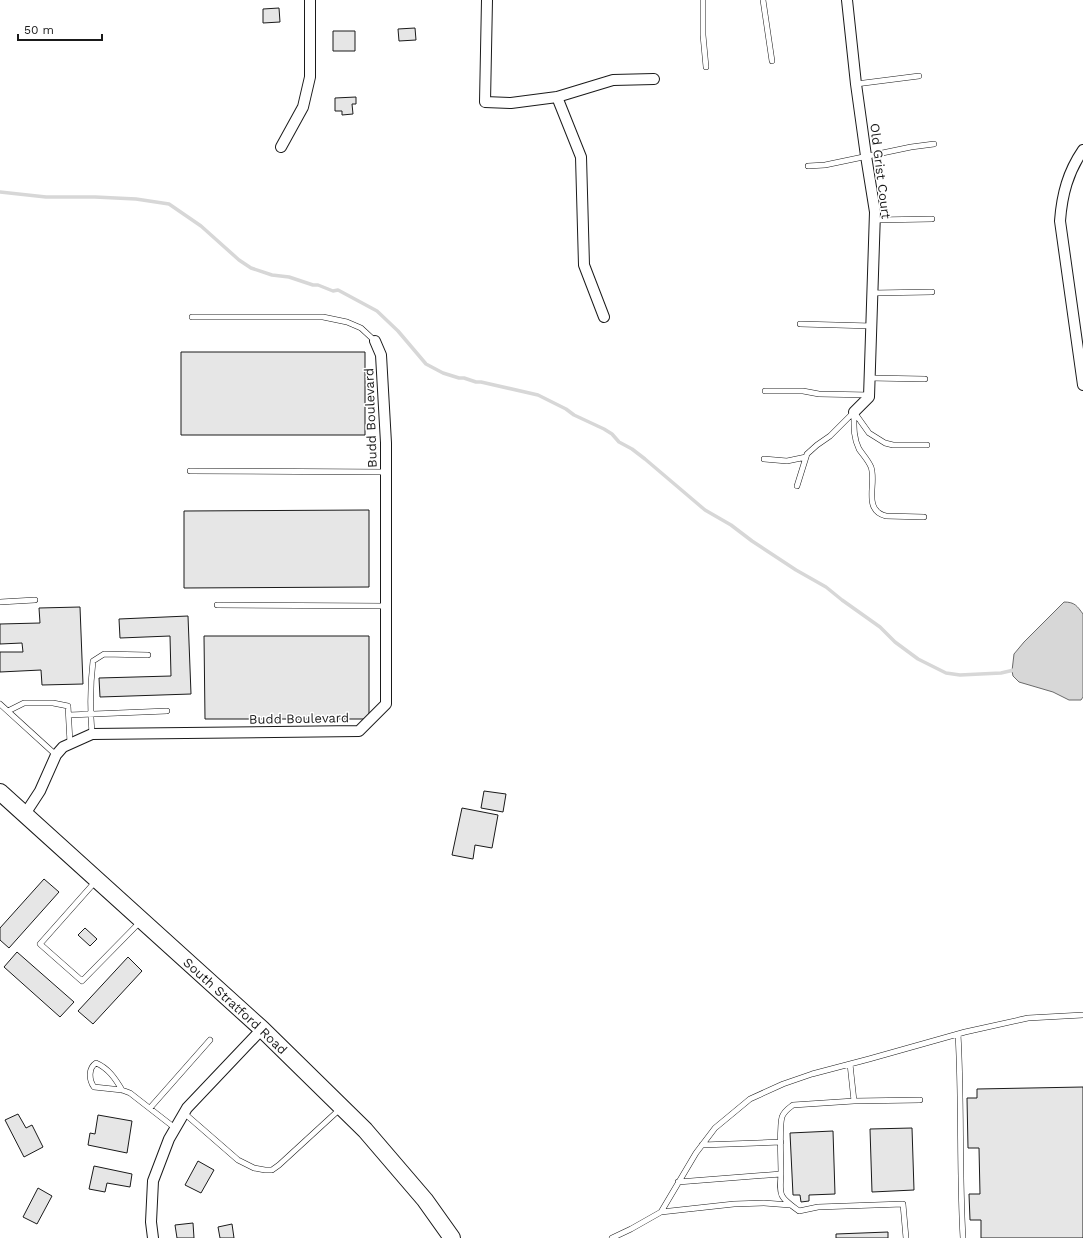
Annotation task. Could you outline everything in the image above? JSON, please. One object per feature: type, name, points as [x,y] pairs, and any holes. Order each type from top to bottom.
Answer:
[{"type":"main road","name":"South Stratford Road","points":[[0,792],[262,1029],[342,1107],[365,1130],[425,1200],[452,1238]]},
{"type":"street","points":[[281,147],[302,107],[310,77],[310,0]]},
{"type":"street","points":[[487,0],[485,102],[511,103],[557,96],[613,80],[654,79]]},
{"type":"street","name":"Old Grist Court","points":[[847,0],[856,84],[875,212],[870,395]]},
{"type":"street","points":[[557,96],[581,157],[584,265],[604,317]]},
{"type":"street","points":[[1083,150],[1072,168],[1066,184],[1062,201],[1060,221],[1083,385]]},
{"type":"street","name":"Budd Boulevard","points":[[25,814],[40,791],[56,755],[63,747],[92,734],[359,731],[386,704],[386,443],[381,355],[375,341]]},
{"type":"street","points":[[854,412],[870,395]]},
{"type":"street","points":[[153,1238],[151,1222],[152,1181],[168,1139],[187,1108],[262,1029]]},
{"type":"lane","points":[[703,0],[703,35],[706,67]]},
{"type":"lane","points":[[763,0],[772,61]]},
{"type":"lane","points":[[856,84],[918,76]]},
{"type":"lane","points":[[808,166],[826,165],[911,147],[934,144]]},
{"type":"lane","points":[[875,220],[932,220]]},
{"type":"lane","points":[[872,293],[932,292]]},
{"type":"lane","points":[[192,317],[323,317],[347,322],[361,328],[375,341]]},
{"type":"lane","points":[[800,324],[872,326]]},
{"type":"lane","points":[[870,378],[925,379]]},
{"type":"lane","points":[[765,391],[803,391],[819,394],[870,395]]},
{"type":"lane","points":[[854,412],[869,433],[885,443],[893,445],[927,445]]},
{"type":"lane","points":[[797,486],[806,457],[810,450],[830,436],[854,412]]},
{"type":"lane","points":[[854,412],[856,442],[871,468],[872,497],[874,507],[882,515],[886,516],[924,517]]},
{"type":"lane","points":[[764,459],[787,460],[806,457]]},
{"type":"lane","points":[[190,471],[386,472]]},
{"type":"lane","points":[[0,602],[36,600]]},
{"type":"lane","points":[[217,605],[386,606]]},
{"type":"lane","points":[[92,734],[90,714],[90,682],[93,661],[104,654],[148,654]]},
{"type":"lane","points":[[8,711],[24,703],[53,703],[68,706],[70,744]]},
{"type":"lane","points":[[0,704],[56,755]]},
{"type":"lane","points":[[69,715],[167,711]]},
{"type":"lane","points":[[97,879],[40,944],[82,981],[142,920]]},
{"type":"lane","points":[[661,1212],[696,1153],[715,1128],[750,1099],[783,1084],[812,1074],[958,1034],[1028,1018],[1083,1015]]},
{"type":"lane","points":[[958,1034],[961,1081],[961,1204],[963,1238]]},
{"type":"lane","points":[[150,1108],[210,1040]]},
{"type":"lane","points":[[122,1090],[114,1077],[102,1065],[96,1063],[92,1065],[90,1072],[91,1083],[94,1087],[122,1090],[130,1093],[175,1128]]},
{"type":"lane","points":[[850,1064],[854,1101]]},
{"type":"lane","points":[[906,1238],[903,1204],[818,1207],[799,1210],[790,1205],[781,1196],[780,1188],[782,1117],[793,1105],[854,1101],[920,1100]]},
{"type":"lane","points":[[184,1113],[238,1160],[254,1168],[272,1170],[342,1107]]},
{"type":"lane","points":[[702,1145],[781,1142]]},
{"type":"lane","points":[[678,1182],[781,1174]]},
{"type":"lane","points":[[612,1238],[661,1212],[764,1202],[790,1205]]},
{"type":"shaded area","points":[[1064,602],[1075,605],[1083,614],[1083,697],[1081,700],[1069,700],[1053,692],[1019,682],[1013,676],[1012,671],[1014,654]]},
{"type":"building","points":[[279,8],[280,22],[263,23],[263,9]]},
{"type":"building","points":[[415,28],[416,40],[399,41],[398,29]]},
{"type":"building","points":[[333,31],[355,31],[355,51],[333,51]]},
{"type":"building","points":[[356,97],[356,104],[352,104],[353,114],[342,115],[342,111],[335,111],[335,98]]},
{"type":"building","points":[[181,352],[365,352],[365,435],[181,435]]},
{"type":"building","points":[[369,510],[369,587],[184,588],[184,511]]},
{"type":"building","points":[[80,607],[83,684],[42,685],[41,670],[0,672],[0,652],[23,652],[22,643],[0,644],[0,624],[40,623],[39,608]]},
{"type":"building","points":[[188,616],[191,694],[100,697],[99,678],[171,676],[170,636],[120,638],[119,619]]},
{"type":"building","points":[[204,636],[369,636],[369,719],[205,719]]},
{"type":"building","points":[[484,791],[506,794],[503,812],[481,808]]},
{"type":"building","points":[[462,808],[498,815],[492,848],[475,845],[473,859],[452,855]]},
{"type":"building","points":[[44,879],[59,892],[9,948],[0,940],[0,928]]},
{"type":"building","points":[[85,928],[97,939],[90,946],[78,935]]},
{"type":"building","points":[[17,952],[74,1002],[60,1017],[4,967]]},
{"type":"building","points":[[128,957],[142,971],[93,1024],[78,1011]]},
{"type":"building","points":[[1083,1087],[1083,1238],[981,1238],[981,1220],[970,1220],[969,1194],[980,1194],[979,1148],[968,1148],[967,1098],[977,1098],[977,1089]]},
{"type":"building","points":[[18,1114],[26,1128],[32,1125],[43,1147],[24,1157],[5,1120]]},
{"type":"building","points":[[98,1115],[132,1121],[127,1153],[88,1145],[90,1133],[95,1134]]},
{"type":"building","points":[[912,1128],[914,1190],[872,1192],[870,1129]]},
{"type":"building","points":[[833,1131],[835,1194],[809,1195],[809,1201],[801,1202],[800,1195],[793,1195],[790,1133]]},
{"type":"building","points":[[198,1161],[214,1170],[201,1193],[185,1185]]},
{"type":"building","points":[[94,1166],[132,1174],[130,1187],[107,1183],[105,1192],[89,1189]]},
{"type":"building","points":[[38,1188],[52,1196],[37,1224],[23,1217]]},
{"type":"building","points":[[193,1223],[194,1238],[177,1238],[175,1225]]},
{"type":"building","points":[[232,1224],[234,1238],[220,1238],[218,1227]]},
{"type":"building","points":[[888,1232],[888,1238],[836,1238],[836,1234]]},
{"type":"waterway","points":[[0,192],[46,197],[136,199],[169,204],[201,226],[239,260],[251,268],[272,275],[289,277],[313,285],[318,285],[333,291],[338,290],[377,311],[398,331],[426,364],[443,373],[476,382],[538,395],[566,409],[574,415],[604,429],[612,434],[619,442],[632,449],[645,459],[705,510],[731,525],[752,541],[796,570],[826,587],[880,627],[895,642],[918,659],[946,673],[960,675],[1001,673],[1014,670]]}]
